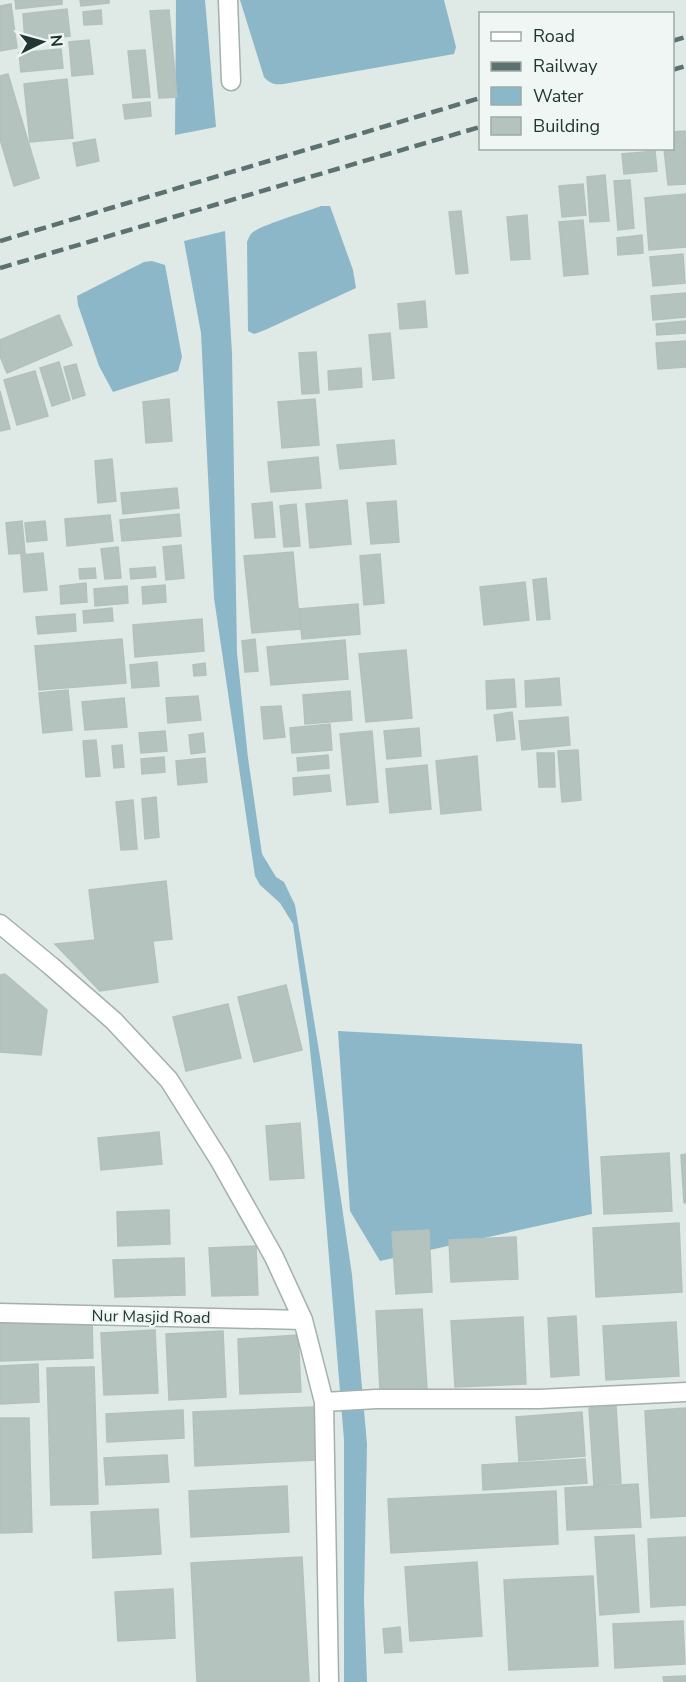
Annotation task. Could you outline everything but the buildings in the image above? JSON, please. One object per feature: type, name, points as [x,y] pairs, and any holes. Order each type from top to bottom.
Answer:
[{"type":"street","points":[[228,0],[231,81]]},
{"type":"street","points":[[0,924],[114,1022],[169,1080],[220,1161],[273,1257],[303,1320],[324,1402],[329,1682]]},
{"type":"street","name":"Nur Masjid Road","points":[[0,1313],[303,1320]]},
{"type":"street","points":[[324,1402],[376,1399],[539,1400],[686,1392]]},
{"type":"water","points":[[176,0],[205,0],[216,127],[175,135]]},
{"type":"water","points":[[240,0],[444,0],[456,47],[454,54],[275,84],[264,77]]},
{"type":"water","points":[[321,206],[330,206],[353,270],[356,288],[265,330],[254,334],[248,331],[247,242],[251,234],[256,230]]},
{"type":"water","points":[[225,231],[232,354],[237,653],[248,758],[262,854],[276,877],[284,882],[295,905],[352,1275],[367,1444],[364,1600],[367,1682],[344,1682],[344,1440],[318,1124],[293,924],[280,903],[260,885],[255,876],[214,598],[201,333],[184,241]]},
{"type":"water","points":[[152,261],[165,265],[182,357],[178,371],[113,392],[99,366],[77,296],[144,262]]},
{"type":"water","points":[[338,1031],[582,1044],[592,1214],[380,1261],[350,1211]]},
{"type":"railway","points":[[674,40],[686,37]]},
{"type":"railway","points":[[674,69],[686,66]]},
{"type":"railway","points":[[0,241],[479,98]]},
{"type":"railway","points":[[0,268],[479,127]]}]
